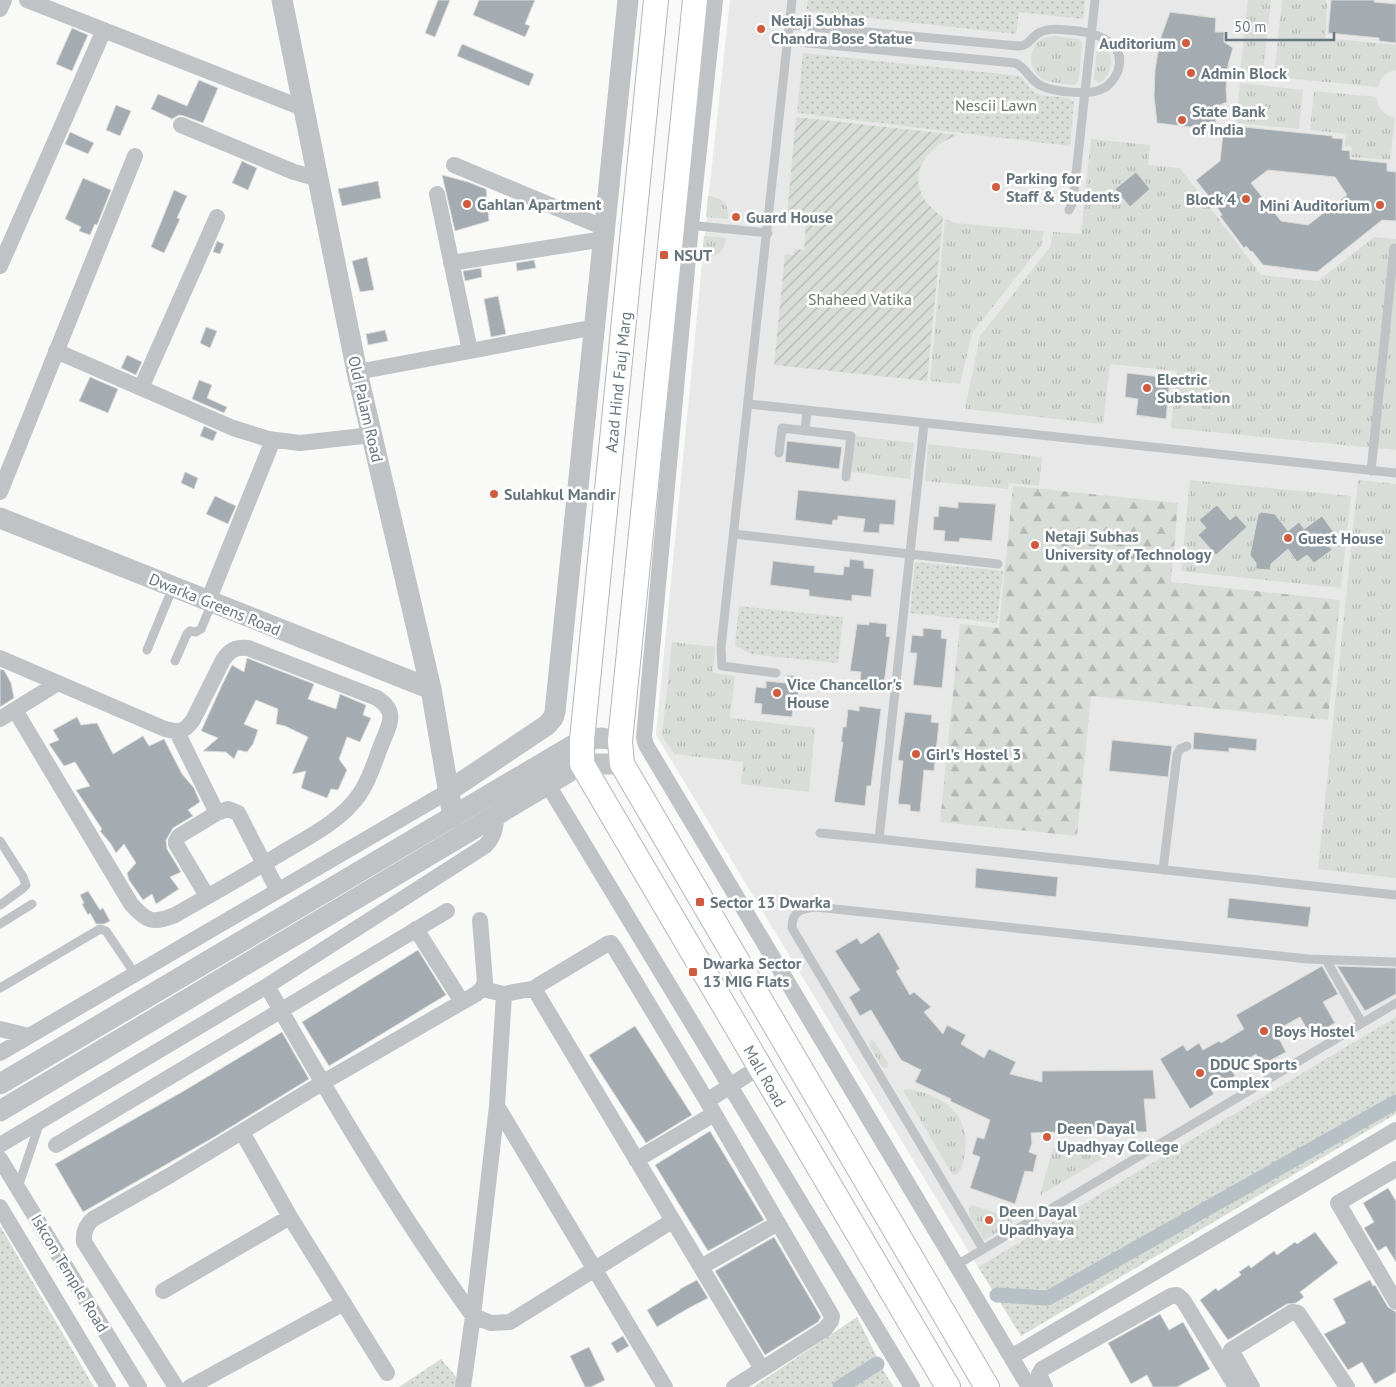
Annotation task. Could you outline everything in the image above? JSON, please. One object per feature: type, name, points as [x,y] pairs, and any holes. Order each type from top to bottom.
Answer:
[{"type":"main road","name":"Azad Hind Fauj Marg","points":[[582,764],[582,740],[656,0]]},
{"type":"main road","points":[[621,752],[682,225],[695,0]]},
{"type":"main road","name":"Mall Road","points":[[621,752],[987,1387]]},
{"type":"main road","name":"Mall Road","points":[[582,764],[948,1387]]},
{"type":"street","points":[[0,9],[4,0]]},
{"type":"street","points":[[27,0],[305,109]]},
{"type":"street","name":"Old Palam Road","points":[[282,0],[357,372],[431,689],[447,792],[453,817]]},
{"type":"street","points":[[0,1053],[447,792],[550,723],[555,712],[628,0]]},
{"type":"street","points":[[715,0],[682,225],[644,737],[646,745],[955,1266],[1029,1387]]},
{"type":"street","points":[[0,266],[104,30]]},
{"type":"street","points":[[181,125],[294,172],[319,179]]},
{"type":"street","points":[[0,492],[135,156]]},
{"type":"street","points":[[454,165],[604,233]]},
{"type":"street","points":[[437,194],[470,351]]},
{"type":"street","points":[[140,388],[217,217]]},
{"type":"street","points":[[452,263],[604,233]]},
{"type":"street","points":[[357,372],[595,327]]},
{"type":"street","points":[[56,351],[233,428],[273,440],[300,443],[372,435]]},
{"type":"street","points":[[210,601],[273,440]]},
{"type":"street","name":"Dwarka Greens Road","points":[[0,518],[431,689]]},
{"type":"street","points":[[0,658],[165,729],[177,732],[187,728],[193,720],[223,660],[229,652],[237,647],[248,648],[377,698],[386,704],[391,712],[390,721],[360,794],[344,813],[318,832],[175,915],[163,920],[153,921],[142,916],[131,904],[15,710]]},
{"type":"street","points":[[0,719],[58,683]]},
{"type":"street","points":[[177,732],[218,812]]},
{"type":"street","points":[[0,1084],[582,740],[602,738],[621,752]]},
{"type":"street","points":[[0,1111],[582,764],[621,752]]},
{"type":"street","points":[[548,784],[912,1387]]},
{"type":"street","points":[[208,896],[176,844],[176,841],[179,836],[228,808],[238,813],[278,891]]},
{"type":"street","points":[[0,1145],[267,986],[485,846],[494,832],[496,815]]},
{"type":"street","points":[[56,1144],[447,911]]},
{"type":"street","points":[[176,1387],[84,1242],[85,1230],[94,1219],[476,994],[482,989],[485,982],[480,920]]},
{"type":"street","points":[[416,930],[462,1002]]},
{"type":"street","points":[[482,989],[504,994],[536,988],[599,948],[611,943],[614,947],[832,1316],[825,1329],[734,1387]]},
{"type":"street","points":[[267,986],[322,1083],[390,1193],[474,1316],[491,1323],[510,1322],[672,1221]]},
{"type":"street","points":[[536,988],[539,998],[762,1369]]},
{"type":"street","points":[[463,1387],[474,1316],[497,1106],[504,994]]},
{"type":"street","points":[[0,1029],[29,1036]]},
{"type":"street","points":[[636,1160],[710,1107],[731,1085],[759,1066]]},
{"type":"street","points":[[497,1106],[665,1387]]},
{"type":"street","points":[[1011,1357],[1396,1130]]},
{"type":"street","points":[[242,1132],[290,1217],[388,1373]]},
{"type":"street","name":"Iskcon Temple Road","points":[[0,1159],[139,1387]]},
{"type":"street","points":[[1396,1169],[1338,1204],[1396,1302]]},
{"type":"street","name":"Iskcon Temple Road","points":[[0,1207],[5,1222],[108,1387]]},
{"type":"street","points":[[163,1291],[290,1217]]},
{"type":"street","points":[[700,1267],[778,1223]]},
{"type":"street","points":[[1045,1387],[1038,1374],[1042,1369],[1171,1296],[1177,1295],[1183,1300],[1236,1387]]},
{"type":"street","points":[[190,1387],[344,1303]]},
{"type":"street","points":[[1252,1387],[1231,1350],[1292,1312],[1298,1313],[1347,1387]]},
{"type":"lane","points":[[776,673],[722,666],[721,647],[768,233],[792,0]]},
{"type":"lane","points":[[1068,210],[1073,202],[1095,0]]},
{"type":"lane","points":[[788,41],[1015,63],[1024,69],[1035,83],[1045,88],[1085,92],[1100,90],[1109,85],[1115,78],[1119,67],[1118,55],[1112,45],[1092,33],[1046,30],[1037,34],[1025,46],[1019,46],[790,25]]},
{"type":"lane","points":[[682,225],[768,233]]},
{"type":"lane","points":[[1372,471],[1394,248]]},
{"type":"lane","points":[[749,404],[1396,473]]},
{"type":"lane","points":[[805,431],[807,411]]},
{"type":"lane","points":[[879,839],[924,424]]},
{"type":"lane","points":[[779,453],[782,428],[850,436],[846,477]]},
{"type":"lane","points":[[734,534],[998,564]]},
{"type":"lane","points":[[147,650],[173,586]]},
{"type":"lane","points":[[175,661],[186,634],[190,631],[196,632],[201,629],[210,601]]},
{"type":"lane","points":[[1163,870],[1177,755],[1180,749],[1187,746]]},
{"type":"lane","points":[[820,833],[1396,895]]},
{"type":"lane","points":[[0,841],[26,885],[0,905]]},
{"type":"lane","points":[[0,924],[32,904]]},
{"type":"lane","points":[[983,1249],[792,928],[794,914],[806,908],[816,907],[1326,960],[1396,962]]},
{"type":"lane","points":[[0,988],[100,929],[106,932],[135,974]]},
{"type":"lane","points":[[1326,960],[1362,1023]]},
{"type":"lane","points":[[955,1266],[1396,1003]]},
{"type":"lane","points":[[18,1187],[40,1122]]},
{"type":"shaded area","name":"Netaji Subhas University of Technology","points":[[730,0],[1396,0],[1396,1017],[978,1267],[656,735],[709,193]]},
{"type":"green space","points":[[808,0],[1085,0],[1083,19],[1019,12],[1016,34],[806,11]]},
{"type":"green space","points":[[1248,0],[1271,0],[1263,75],[1240,73]]},
{"type":"green space","points":[[1282,0],[1325,0],[1327,4],[1325,38],[1396,45],[1396,70],[1384,76],[1380,80],[1378,87],[1274,77]]},
{"type":"green space","points":[[1056,36],[1078,39],[1082,43],[1079,79],[1076,84],[1072,85],[1045,80],[1034,70],[1031,59],[1033,48],[1040,40]]},
{"type":"green space","points":[[1099,46],[1109,52],[1111,63],[1108,75],[1099,83],[1094,78]]},
{"type":"green space","name":"Nescii Lawn","points":[[803,53],[1020,76],[1036,93],[1066,98],[1074,102],[1070,146],[797,113]]},
{"type":"green space","points":[[1240,83],[1303,90],[1299,129],[1236,123]]},
{"type":"green space","points":[[1314,91],[1376,97],[1382,111],[1395,118],[1390,160],[1351,157],[1352,147],[1345,146],[1346,134],[1310,130]]},
{"type":"green space","name":"Shaheed Vatika","points":[[796,117],[958,135],[943,142],[932,151],[924,161],[919,172],[918,183],[922,195],[930,206],[943,217],[927,381],[774,365],[785,254],[794,255],[794,249],[804,250],[806,222],[796,220],[796,215],[787,214]]},
{"type":"green space","points":[[1091,139],[1150,145],[1148,165],[1180,168],[1261,275],[1318,281],[1374,237],[1396,239],[1396,450],[1171,428],[1177,371],[1110,364],[1103,424],[965,409],[980,336],[1050,247],[1053,232],[1081,234]]},
{"type":"green space","points":[[708,196],[718,198],[724,203],[728,219],[706,217]]},
{"type":"green space","points":[[945,219],[955,223],[1044,231],[1041,246],[972,333],[960,384],[930,381]]},
{"type":"green space","points":[[704,236],[726,238],[724,247],[716,255],[702,256]]},
{"type":"green space","points":[[855,436],[914,443],[910,479],[851,472]]},
{"type":"green space","points":[[928,444],[1042,457],[1039,486],[1009,483],[1008,489],[925,481]]},
{"type":"green space","points":[[1190,480],[1351,496],[1341,588],[1181,571]]},
{"type":"green space","points":[[1358,480],[1396,484],[1396,878],[1318,869]]},
{"type":"green space","points":[[1013,486],[1178,503],[1171,582],[1340,600],[1328,720],[1091,696],[1077,836],[940,822],[960,624],[999,628]]},
{"type":"green space","points":[[915,562],[1003,571],[997,623],[910,613]]},
{"type":"green space","points":[[739,606],[843,617],[838,663],[751,654],[735,645]]},
{"type":"green space","points":[[672,642],[715,647],[713,673],[735,676],[730,718],[815,728],[809,792],[741,784],[743,762],[674,754],[662,736]]},
{"type":"green space","points":[[1396,1017],[1396,1114],[1021,1336],[978,1267]]},
{"type":"green space","points":[[871,1040],[874,1041],[888,1063],[887,1068],[882,1067],[869,1045]]},
{"type":"green space","points":[[908,1089],[942,1101],[958,1116],[966,1138],[963,1164],[956,1175],[952,1174],[904,1092],[904,1090]]},
{"type":"green space","points":[[1053,1148],[1119,1149],[1040,1195]]},
{"type":"green space","points":[[972,1205],[1011,1218],[1012,1224],[984,1240],[969,1214],[969,1208]]},
{"type":"green space","points":[[0,1226],[94,1387],[0,1387]]},
{"type":"green space","points":[[857,1317],[894,1387],[753,1387]]},
{"type":"green space","points":[[441,1359],[465,1387],[399,1387]]},
{"type":"building","points":[[438,0],[450,0],[435,37],[425,33]]},
{"type":"building","points":[[479,0],[535,0],[525,24],[530,26],[525,37],[473,15]]},
{"type":"building","points":[[1331,0],[1374,0],[1374,2],[1396,4],[1396,43],[1379,41],[1379,38],[1328,33]]},
{"type":"building","name":"Admin Block","points":[[1170,12],[1216,18],[1215,32],[1224,32],[1224,42],[1233,48],[1228,65],[1227,102],[1217,106],[1215,130],[1157,123],[1154,96],[1155,70],[1160,40]]},
{"type":"building","points":[[72,28],[88,35],[72,71],[56,64]]},
{"type":"building","points":[[462,44],[534,74],[529,86],[457,56]]},
{"type":"building","points":[[199,80],[218,88],[203,123],[179,115],[172,119],[151,109],[158,94],[187,106]]},
{"type":"building","points":[[116,105],[131,111],[120,136],[106,130]]},
{"type":"building","name":"Block 4","points":[[1224,125],[1333,136],[1332,138],[1343,139],[1342,150],[1350,151],[1350,159],[1387,163],[1387,171],[1396,172],[1396,221],[1382,220],[1317,272],[1263,265],[1252,251],[1246,246],[1244,248],[1220,216],[1222,215],[1217,207],[1196,180],[1220,161]],"holes":[[[1268,170],[1335,177],[1347,195],[1308,225],[1281,221],[1251,183]]]},
{"type":"building","points":[[70,132],[94,143],[88,154],[65,144]]},
{"type":"building","points":[[242,161],[257,168],[248,190],[232,183]]},
{"type":"building","points":[[1136,172],[1150,189],[1130,207],[1115,189]]},
{"type":"building","name":"Gahlan Apartment","points":[[442,175],[486,189],[489,221],[455,231]]},
{"type":"building","points":[[83,178],[111,190],[97,225],[95,224],[90,235],[79,231],[81,227],[65,219]]},
{"type":"building","points":[[378,181],[381,198],[342,206],[338,189]]},
{"type":"building","points":[[174,190],[187,196],[177,218],[180,219],[164,253],[151,247]]},
{"type":"building","points":[[217,241],[224,244],[220,254],[213,252]]},
{"type":"building","points":[[367,257],[374,290],[360,292],[352,261]]},
{"type":"building","points":[[534,260],[536,268],[517,271],[516,263]]},
{"type":"building","points":[[481,268],[482,277],[465,281],[463,271]]},
{"type":"building","points":[[498,296],[506,334],[491,337],[484,299]]},
{"type":"building","points":[[206,327],[217,331],[210,348],[200,343]]},
{"type":"building","points":[[385,330],[388,341],[368,345],[366,334]]},
{"type":"building","points":[[127,355],[142,362],[136,375],[121,368]]},
{"type":"building","name":"Electric Substation","points":[[1127,373],[1170,378],[1166,419],[1136,415],[1138,399],[1125,397]]},
{"type":"building","points":[[90,377],[118,389],[108,413],[79,401]]},
{"type":"building","points":[[199,380],[212,385],[207,398],[227,407],[224,413],[192,399]]},
{"type":"building","points":[[204,426],[217,432],[213,441],[200,436]]},
{"type":"building","points":[[787,441],[842,447],[839,469],[785,462]]},
{"type":"building","points":[[185,472],[198,478],[194,489],[181,483]]},
{"type":"building","points":[[798,490],[896,500],[894,525],[880,524],[879,533],[863,532],[865,519],[838,516],[838,520],[833,520],[832,525],[795,520]]},
{"type":"building","points":[[215,496],[236,506],[228,524],[206,514]]},
{"type":"building","points":[[958,502],[996,504],[992,541],[960,538],[959,542],[944,541],[945,531],[933,530],[934,516],[938,517],[939,506],[958,508]]},
{"type":"building","points":[[1217,505],[1230,520],[1236,515],[1247,527],[1216,555],[1198,535],[1206,528],[1199,520]]},
{"type":"building","name":"Guest House","points":[[1261,512],[1275,514],[1288,531],[1299,522],[1304,529],[1322,516],[1335,534],[1325,541],[1332,550],[1314,563],[1307,555],[1297,562],[1288,549],[1271,564],[1270,570],[1256,569],[1256,563],[1250,555],[1258,515]]},
{"type":"building","points":[[850,559],[864,561],[864,568],[874,569],[871,597],[852,595],[852,601],[824,598],[809,596],[809,590],[770,585],[773,561],[815,566],[814,572],[843,575],[844,566],[849,567]]},
{"type":"building","points":[[869,622],[887,624],[886,636],[890,637],[884,684],[860,681],[861,672],[850,671],[857,624],[869,625]]},
{"type":"building","points":[[923,628],[942,630],[941,638],[947,639],[942,688],[913,685],[917,653],[910,653],[912,635],[923,636]]},
{"type":"building","points":[[247,658],[314,684],[308,699],[336,709],[340,694],[366,705],[363,715],[371,718],[360,742],[347,737],[339,759],[347,770],[338,790],[331,789],[327,798],[301,788],[306,771],[292,774],[308,737],[285,726],[276,724],[278,709],[256,700],[244,724],[258,730],[253,744],[247,752],[238,750],[234,759],[226,752],[203,751],[218,738],[201,731],[222,685],[232,665],[244,672]]},
{"type":"building","points":[[0,669],[4,670],[11,683],[14,698],[0,707]]},
{"type":"building","name":"Vice Chancellor's House","points":[[787,675],[800,677],[798,697],[794,697],[792,717],[761,714],[762,704],[754,703],[756,687],[766,688],[766,681],[786,683]]},
{"type":"building","points":[[859,706],[881,709],[871,786],[867,786],[865,806],[834,802],[843,742],[841,742],[843,727],[846,727],[848,709],[859,711]]},
{"type":"building","points":[[905,712],[932,715],[931,722],[939,723],[934,771],[924,770],[920,812],[910,811],[910,805],[898,804],[903,761],[898,760]]},
{"type":"building","points":[[77,717],[81,725],[97,723],[113,754],[143,736],[149,746],[164,739],[182,774],[194,788],[200,802],[188,810],[193,816],[173,828],[166,840],[167,849],[181,872],[170,877],[179,889],[156,904],[152,894],[143,900],[129,880],[127,873],[136,863],[124,844],[116,853],[100,831],[102,829],[76,790],[90,786],[75,762],[64,766],[49,744],[59,740],[53,730]]},
{"type":"building","points":[[1194,732],[1257,739],[1256,751],[1229,748],[1229,752],[1193,749]]},
{"type":"building","points":[[1112,740],[1172,746],[1168,777],[1109,771]]},
{"type":"building","points":[[976,868],[1058,877],[1056,897],[975,888]]},
{"type":"building","points":[[88,891],[100,910],[103,908],[110,921],[104,924],[96,924],[90,913],[88,915],[80,895]]},
{"type":"building","points":[[1229,898],[1311,907],[1308,927],[1227,918]]},
{"type":"building","points":[[879,932],[900,969],[896,971],[910,995],[914,992],[931,1007],[924,1012],[943,1034],[947,1025],[966,1035],[961,1044],[984,1058],[989,1049],[1016,1062],[1010,1074],[1042,1082],[1042,1071],[1153,1070],[1156,1099],[1144,1099],[1147,1132],[1082,1131],[1031,1133],[1032,1143],[1029,1152],[1037,1155],[1033,1172],[1025,1171],[1015,1204],[970,1188],[980,1157],[972,1154],[977,1137],[984,1139],[990,1120],[915,1082],[921,1070],[901,1060],[871,1010],[860,1016],[849,997],[860,990],[835,951],[857,938],[861,944]]},
{"type":"building","points":[[418,950],[446,995],[329,1066],[302,1022]]},
{"type":"building","points":[[1322,966],[1338,994],[1323,1002],[1335,1023],[1311,1036],[1300,1017],[1275,1031],[1286,1052],[1262,1065],[1256,1054],[1231,1069],[1235,1076],[1211,1090],[1214,1094],[1190,1109],[1160,1059],[1183,1045],[1187,1051],[1199,1043],[1203,1050],[1219,1041],[1221,1043],[1244,1029],[1236,1015]]},
{"type":"building","points":[[1337,966],[1396,968],[1396,994],[1365,1011]]},
{"type":"building","points":[[635,1026],[692,1115],[646,1143],[589,1055]]},
{"type":"building","points":[[282,1032],[309,1079],[216,1136],[83,1212],[55,1164],[182,1092]]},
{"type":"building","points":[[710,1131],[764,1220],[708,1251],[655,1165]]},
{"type":"building","points":[[1388,1188],[1396,1201],[1396,1262],[1386,1246],[1378,1251],[1364,1228],[1374,1222],[1363,1203]]},
{"type":"building","points":[[1315,1232],[1338,1263],[1300,1292],[1304,1297],[1296,1303],[1287,1304],[1228,1340],[1200,1300],[1216,1288],[1218,1291],[1241,1275],[1239,1272],[1249,1265],[1251,1268],[1274,1251],[1277,1255],[1295,1242],[1297,1244]]},
{"type":"building","points":[[774,1237],[821,1317],[818,1322],[765,1355],[715,1271]]},
{"type":"building","points":[[697,1280],[708,1298],[657,1327],[647,1310]]},
{"type":"building","points":[[1370,1280],[1388,1307],[1396,1312],[1396,1372],[1375,1384],[1362,1362],[1348,1370],[1324,1334],[1346,1323],[1333,1299]]},
{"type":"building","points":[[1160,1314],[1169,1330],[1183,1322],[1210,1369],[1177,1387],[1153,1387],[1147,1375],[1131,1384],[1108,1343]]},
{"type":"building","points":[[623,1336],[629,1346],[617,1353],[611,1343]]},
{"type":"building","points":[[589,1347],[605,1380],[591,1387],[585,1387],[570,1356]]},
{"type":"waterway","points":[[997,1295],[1048,1298],[1396,1102]]},
{"type":"waterway","points":[[840,1387],[877,1364]]},
{"type":"place","name":"Netaji Subhas Chandra Bose Statue","points":[[761,29]]},
{"type":"place","name":"Auditorium","points":[[1186,43]]},
{"type":"place","name":"Admin Block","points":[[1191,73]]},
{"type":"place","name":"State Bank of India","points":[[1182,120]]},
{"type":"place","name":"Parking for Staff & Students","points":[[996,187]]},
{"type":"place","name":"Block 4","points":[[1246,199]]},
{"type":"place","name":"Gahlan Apartment","points":[[467,204]]},
{"type":"place","name":"Mini Auditorium","points":[[1380,205]]},
{"type":"place","name":"Guard House","points":[[736,217]]},
{"type":"place","name":"NSUT","points":[[664,255]]},
{"type":"place","name":"Electric Substation","points":[[1147,388]]},
{"type":"place","name":"Sulahkul Mandir","points":[[494,494]]},
{"type":"place","name":"Guest House","points":[[1288,538]]},
{"type":"place","name":"Netaji Subhas University of Technology","points":[[1035,545]]},
{"type":"place","name":"Vice Chancellor's House","points":[[777,693]]},
{"type":"place","name":"Girl's Hostel 3","points":[[916,754]]},
{"type":"place","name":"Sector 13 Dwarka","points":[[700,902]]},
{"type":"place","name":"Dwarka Sector 13 MIG Flats","points":[[693,972]]},
{"type":"place","name":"Boys Hostel","points":[[1264,1031]]},
{"type":"place","name":"DDUC Sports Complex","points":[[1200,1073]]},
{"type":"place","name":"Deen Dayal Upadhyay College","points":[[1047,1137]]},
{"type":"place","name":"Deen Dayal Upadhyaya","points":[[989,1220]]}]
